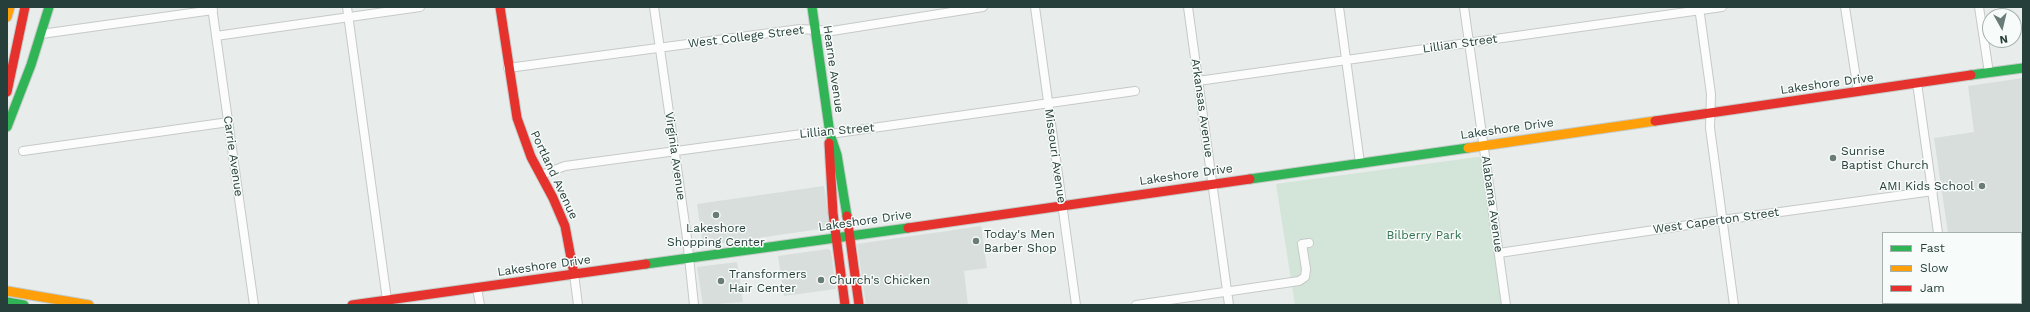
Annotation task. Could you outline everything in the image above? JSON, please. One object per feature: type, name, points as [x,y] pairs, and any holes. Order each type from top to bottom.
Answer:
[{"type":"main road","points":[[7,17],[10,7]]},
{"type":"main road","points":[[7,92],[25,7]]},
{"type":"main road","points":[[7,127],[41,34],[49,7]]},
{"type":"main road","name":"Portland Avenue","points":[[500,7],[508,68],[522,138],[565,226],[574,274]]},
{"type":"main road","name":"Hearne Avenue","points":[[812,7],[830,134],[829,159],[836,238],[845,305]]},
{"type":"main road","name":"Lakeshore Drive","points":[[352,305],[836,238],[2023,68]]},
{"type":"main road","name":"Hearne Avenue","points":[[830,134],[837,155],[859,305]]},
{"type":"main road","points":[[7,291],[89,305]]},
{"type":"street","points":[[347,7],[387,300]]},
{"type":"street","points":[[216,36],[420,7]]},
{"type":"street","name":"Virginia Avenue","points":[[654,7],[694,305]]},
{"type":"street","name":"West College Street","points":[[508,68],[800,29],[832,31],[984,7]]},
{"type":"street","name":"Missouri Avenue","points":[[1035,7],[1076,305]]},
{"type":"street","name":"Arkansas Avenue","points":[[1188,7],[1229,305]]},
{"type":"street","points":[[1338,7],[1360,162]]},
{"type":"street","name":"Alabama Avenue","points":[[1464,7],[1506,305]]},
{"type":"street","name":"Lillian Street","points":[[1198,82],[1699,9],[1722,7]]},
{"type":"street","points":[[1845,7],[1858,91]]},
{"type":"street","points":[[1979,7],[1989,73]]},
{"type":"street","points":[[41,34],[213,9]]},
{"type":"street","name":"Carrie Avenue","points":[[213,9],[254,305]]},
{"type":"street","points":[[1699,9],[1711,94],[1710,128],[1734,305]]},
{"type":"street","points":[[1917,83],[1938,232]]},
{"type":"street","name":"Lillian Street","points":[[541,175],[565,166],[817,132],[830,134],[1135,90]]},
{"type":"street","points":[[23,151],[228,122]]},
{"type":"street","name":"West Caperton Street","points":[[1499,253],[1933,191]]},
{"type":"street","points":[[1136,305],[1299,281],[1305,276],[1306,269],[1302,244],[1309,243]]},
{"type":"street","name":"Portland Avenue","points":[[574,274],[578,305]]},
{"type":"street","points":[[477,288],[480,305]]},
{"type":"shaded area","name":"AMI Kids School","points":[[2023,78],[2023,305],[1958,305],[2022,304],[2022,232],[1948,232],[1934,138],[1974,132],[1968,86]]},
{"type":"shaded area","points":[[824,186],[830,226],[827,228],[703,246],[697,204]]},
{"type":"shaded area","points":[[981,226],[987,268],[964,271],[968,305],[866,305],[857,244]]},
{"type":"shaded area","points":[[828,249],[831,251],[836,289],[784,296],[778,256]]},
{"type":"shaded area","points":[[737,262],[743,302],[703,305],[697,267]]},
{"type":"green space","name":"Bilberry Park","points":[[1485,156],[1506,305],[1295,305],[1276,184]]},
{"type":"traffic: fast","points":[[7,127],[31,65],[49,7]]},
{"type":"traffic: fast","points":[[812,7],[830,134],[837,155],[847,216]]},
{"type":"traffic: fast","points":[[1971,75],[2023,68]]},
{"type":"traffic: fast","points":[[1250,179],[1468,148]]},
{"type":"traffic: fast","points":[[646,264],[908,228]]},
{"type":"traffic: fast","points":[[7,302],[24,305]]},
{"type":"traffic: slow","points":[[7,17],[10,7]]},
{"type":"traffic: slow","points":[[1468,148],[1655,121]]},
{"type":"traffic: slow","points":[[7,291],[89,305]]},
{"type":"traffic: jam","points":[[7,92],[25,7]]},
{"type":"traffic: jam","points":[[500,7],[517,118],[531,157],[553,198],[565,226],[574,274]]},
{"type":"traffic: jam","points":[[1655,121],[1971,75]]},
{"type":"traffic: jam","points":[[829,143],[833,213],[845,305]]},
{"type":"traffic: jam","points":[[908,228],[1250,179]]},
{"type":"traffic: jam","points":[[847,216],[859,305]]},
{"type":"traffic: jam","points":[[352,305],[646,264]]},
{"type":"place","name":"Sunrise Baptist Church","points":[[1833,158]]},
{"type":"place","name":"AMI Kids School","points":[[1982,186]]},
{"type":"place","name":"Lakeshore Shopping Center","points":[[716,215]]},
{"type":"place","name":"Today's Men Barber Shop","points":[[976,241]]},
{"type":"place","name":"Church's Chicken","points":[[821,280]]},
{"type":"place","name":"Transformers Hair Center","points":[[721,281]]}]
